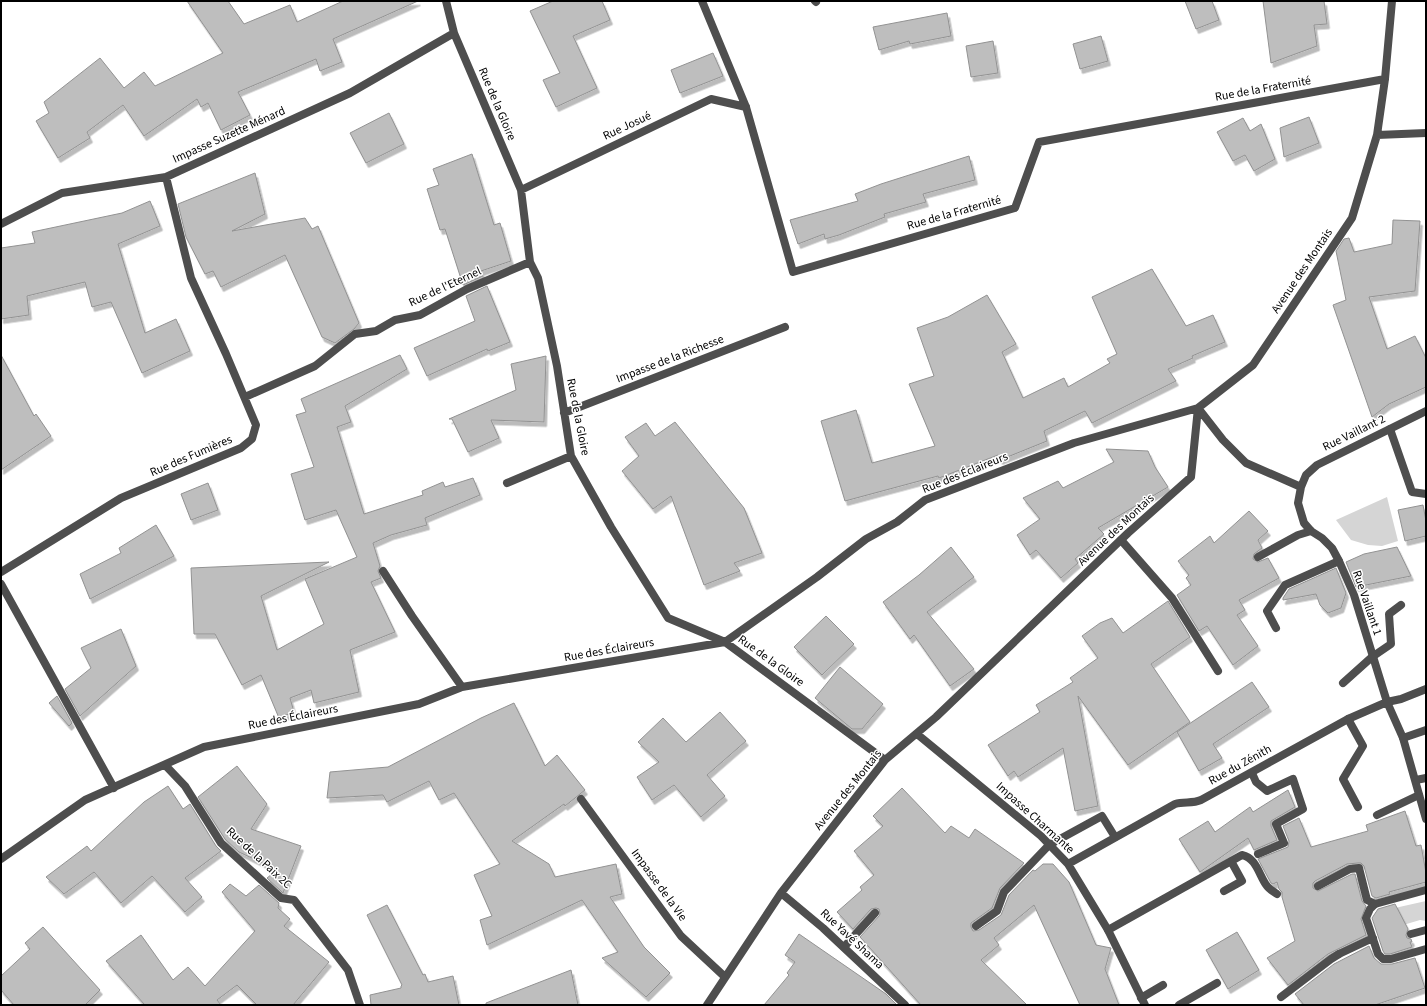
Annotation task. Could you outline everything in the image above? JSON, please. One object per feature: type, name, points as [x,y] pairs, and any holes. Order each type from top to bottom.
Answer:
[{"type":"street","name":"Rue de la Gloire","points":[[446,1],[454,33],[521,190],[530,262],[538,278],[557,366],[571,456],[611,527],[668,618],[725,642],[885,760]]},
{"type":"street","name":"Rue de la Fraternité","points":[[702,1],[746,107],[793,272],[1015,208],[1039,142],[1385,79]]},
{"type":"street","name":"Avenue des Montais","points":[[707,1005],[781,893],[885,760],[942,712],[1121,540],[1191,477],[1198,408],[1254,365],[1352,218],[1377,135],[1385,79],[1392,1]]},
{"type":"street","name":"Impasse Suzette Ménard","points":[[1,224],[62,193],[166,177],[350,93],[454,33]]},
{"type":"street","name":"Rue Josué","points":[[521,190],[711,100],[746,107]]},
{"type":"street","points":[[1377,135],[1426,132]]},
{"type":"street","name":"Rue des Fumières","points":[[1,572],[121,498],[241,448],[252,439],[256,424],[191,278],[166,177]]},
{"type":"street","name":"Rue de l'Eternel","points":[[245,397],[315,366],[355,334],[376,331],[395,320],[420,315],[467,289],[530,262]]},
{"type":"street","name":"Impasse de la Richesse","points":[[564,413],[785,327]]},
{"type":"street","points":[[1198,408],[1223,440],[1246,463],[1301,486]]},
{"type":"street","name":"Rue des Éclaireurs","points":[[1,859],[85,800],[204,747],[419,704],[462,687],[725,642],[804,586],[866,539],[897,522],[925,500],[1074,443],[1198,408]]},
{"type":"street","name":"Rue Vaillant 2","points":[[1301,486],[1306,475],[1317,465],[1426,411]]},
{"type":"street","points":[[1390,429],[1412,492],[1426,494]]},
{"type":"street","points":[[507,483],[571,456]]},
{"type":"street","name":"Rue Vaillant 1","points":[[1301,486],[1298,503],[1304,523],[1311,531],[1322,538],[1332,548],[1354,595],[1386,702],[1403,738],[1426,819]]},
{"type":"street","points":[[1258,557],[1298,535],[1311,531]]},
{"type":"street","points":[[1121,540],[1172,598],[1218,671]]},
{"type":"street","points":[[1276,628],[1268,611],[1285,585],[1339,561]]},
{"type":"street","points":[[383,571],[412,616],[462,687]]},
{"type":"street","points":[[1,584],[114,788]]},
{"type":"street","points":[[1343,683],[1372,657],[1391,644],[1389,614],[1400,605]]},
{"type":"street","name":"Rue du Zénith","points":[[1068,864],[1175,804],[1202,800],[1348,719],[1386,702],[1401,699],[1426,689]]},
{"type":"street","points":[[1348,719],[1363,746],[1343,779],[1358,807]]},
{"type":"street","points":[[1403,738],[1426,730]]},
{"type":"street","name":"Impasse Charmante","points":[[917,734],[988,792],[1049,845],[1068,864],[1108,930],[1143,1001]]},
{"type":"street","name":"Rue de la Paix 2C","points":[[165,765],[185,786],[221,843],[281,898],[294,900],[348,970],[360,1005]]},
{"type":"street","points":[[1252,773],[1256,782],[1267,791],[1293,779],[1302,809],[1276,824],[1284,843],[1258,854]]},
{"type":"street","points":[[1416,780],[1426,778]]},
{"type":"street","points":[[1377,815],[1419,795]]},
{"type":"street","name":"Impasse de la Vie","points":[[582,799],[681,936],[725,977]]},
{"type":"street","points":[[976,926],[997,911],[1004,892],[1049,845],[1102,816],[1115,837]]},
{"type":"street","points":[[1108,930],[1242,855],[1249,857],[1255,864],[1267,887],[1277,894]]},
{"type":"street","points":[[1224,891],[1242,881],[1231,861]]},
{"type":"street","points":[[1318,886],[1350,869],[1359,868],[1367,900],[1375,904]]},
{"type":"street","points":[[1426,890],[1375,904],[1370,909],[1366,918],[1378,954],[1383,960],[1426,949]]},
{"type":"street","name":"Rue Yavé Shama","points":[[781,893],[824,928],[905,1005]]},
{"type":"street","points":[[844,947],[875,913]]},
{"type":"street","points":[[1412,934],[1426,930]]},
{"type":"street","points":[[1281,997],[1330,959],[1373,938]]},
{"type":"street","points":[[1179,1005],[1217,983]]},
{"type":"street","points":[[1143,1001],[1163,985]]},
{"type":"shaded area","points":[[1387,497],[1398,541],[1382,546],[1368,545],[1351,540],[1336,520]]},
{"type":"shaded area","points":[[1426,901],[1426,921],[1420,920],[1383,931],[1377,912]]},
{"type":"building","points":[[187,1],[228,1],[244,24],[290,5],[297,22],[343,1],[418,1],[333,39],[342,62],[320,71],[316,59],[238,92],[250,115],[221,130],[208,103],[201,107],[197,99],[144,136],[123,105],[87,132],[90,138],[58,158],[36,121],[49,113],[44,102],[100,58],[124,88],[144,72],[155,86],[223,53]]},
{"type":"building","points":[[553,1],[602,1],[610,20],[573,36],[597,88],[556,107],[543,80],[560,73],[530,11]]},
{"type":"building","points":[[1185,1],[1212,1],[1219,20],[1196,29]]},
{"type":"building","points":[[1263,1],[1324,1],[1327,24],[1314,25],[1317,46],[1271,63]]},
{"type":"building","points":[[947,13],[951,36],[910,44],[909,41],[879,50],[873,27]]},
{"type":"building","points":[[1101,36],[1108,61],[1080,69],[1073,44]]},
{"type":"building","points":[[993,41],[998,73],[971,77],[966,46]]},
{"type":"building","points":[[713,53],[723,76],[680,93],[671,70]]},
{"type":"building","points":[[389,113],[404,144],[366,163],[350,133]]},
{"type":"building","points":[[1309,117],[1319,143],[1284,157],[1280,128]]},
{"type":"building","points":[[1243,118],[1250,131],[1261,124],[1275,159],[1254,171],[1245,155],[1233,161],[1217,132]]},
{"type":"building","points":[[472,154],[494,225],[500,223],[511,261],[481,271],[483,276],[463,285],[445,229],[440,230],[427,189],[439,185],[433,169]]},
{"type":"building","points":[[969,156],[975,180],[923,194],[926,202],[884,214],[885,217],[839,235],[825,239],[824,234],[798,244],[790,220],[858,201],[855,194],[881,184]]},
{"type":"building","points":[[255,173],[265,214],[232,231],[305,218],[312,229],[318,226],[359,323],[354,329],[335,343],[322,337],[285,255],[221,287],[213,271],[205,274],[186,237],[178,204]]},
{"type":"building","points":[[150,201],[160,226],[118,244],[145,333],[176,319],[190,351],[142,373],[111,302],[92,307],[85,282],[27,296],[29,315],[1,319],[1,248],[35,243],[32,232],[122,213]]},
{"type":"building","points":[[1393,220],[1420,221],[1415,291],[1369,297],[1387,349],[1415,336],[1426,358],[1426,387],[1389,404],[1372,417],[1333,305],[1346,300],[1336,251],[1344,239],[1349,238],[1354,252],[1392,244]]},
{"type":"building","points":[[1152,269],[1186,326],[1213,315],[1225,342],[1192,356],[1193,358],[1168,369],[1176,381],[1092,423],[1085,411],[1044,431],[1047,441],[1000,460],[998,455],[939,478],[938,476],[845,501],[821,421],[856,410],[872,463],[935,446],[909,384],[934,376],[917,328],[948,317],[987,295],[1016,344],[1002,352],[1023,398],[1064,378],[1068,387],[1110,363],[1107,359],[1117,354],[1092,297]]},
{"type":"building","points":[[487,286],[510,342],[488,351],[487,349],[427,376],[414,348],[475,321],[466,296]]},
{"type":"building","points":[[1,355],[34,416],[36,414],[51,436],[1,470]]},
{"type":"building","points":[[400,355],[407,369],[345,406],[351,422],[337,427],[364,514],[423,495],[422,491],[443,482],[445,487],[473,478],[480,495],[425,518],[427,525],[391,535],[373,543],[380,566],[378,571],[381,578],[371,582],[395,632],[350,650],[359,692],[314,703],[311,690],[290,698],[294,712],[279,718],[261,675],[242,685],[215,634],[194,634],[191,568],[329,562],[261,596],[277,650],[324,624],[305,579],[357,557],[336,510],[305,520],[291,474],[314,467],[296,415],[306,412],[301,399]]},
{"type":"building","points":[[546,356],[544,422],[491,420],[499,438],[468,452],[452,419],[449,419],[516,390],[511,364]]},
{"type":"building","points":[[675,422],[744,508],[762,553],[734,563],[740,571],[704,585],[671,496],[653,509],[622,471],[639,456],[625,437],[646,423],[655,436]]},
{"type":"building","points":[[1106,449],[1148,451],[1155,467],[1168,487],[1098,528],[1104,534],[1075,559],[1078,563],[1061,578],[1036,550],[1030,555],[1017,535],[1040,519],[1023,498],[1058,481],[1063,488],[1114,462]]},
{"type":"building","points":[[208,483],[218,510],[191,520],[181,494]]},
{"type":"building","points":[[1423,505],[1426,521],[1426,536],[1405,541],[1398,510]]},
{"type":"building","points":[[1249,511],[1268,531],[1258,540],[1262,548],[1254,554],[1253,559],[1258,562],[1268,558],[1279,578],[1239,600],[1245,610],[1237,615],[1258,646],[1233,665],[1207,626],[1199,631],[1177,595],[1191,585],[1186,578],[1189,575],[1178,561],[1210,536],[1214,543]]},
{"type":"building","points":[[156,525],[174,556],[90,599],[80,574],[121,553],[119,548]]},
{"type":"building","points":[[951,547],[974,577],[927,612],[974,669],[950,686],[914,635],[910,639],[883,602],[919,575]]},
{"type":"building","points":[[1397,547],[1411,576],[1356,587],[1346,562],[1364,554]]},
{"type":"building","points":[[1336,568],[1346,593],[1341,608],[1328,613],[1320,605],[1316,594],[1283,600],[1289,589]]},
{"type":"building","points":[[1168,601],[1190,637],[1151,664],[1190,722],[1128,765],[1078,696],[1098,806],[1075,811],[1063,748],[1018,777],[1014,771],[1008,776],[988,745],[1040,712],[1036,705],[1073,682],[1070,678],[1098,658],[1082,636],[1100,623],[1112,618],[1123,633]]},
{"type":"building","points":[[826,616],[854,644],[822,675],[794,647]]},
{"type":"building","points":[[121,629],[136,666],[80,716],[65,689],[91,668],[81,648]]},
{"type":"building","points":[[840,667],[883,704],[862,729],[852,729],[815,698]]},
{"type":"building","points":[[1252,682],[1269,707],[1213,744],[1222,758],[1199,771],[1177,732]]},
{"type":"building","points":[[57,696],[72,723],[69,726],[49,703]]},
{"type":"building","points":[[514,703],[545,766],[557,755],[585,790],[565,806],[564,804],[512,841],[549,864],[555,877],[616,864],[622,894],[610,897],[644,947],[670,973],[646,997],[602,958],[618,952],[582,900],[487,945],[480,920],[492,916],[474,875],[500,864],[454,793],[439,800],[429,781],[387,802],[383,795],[327,798],[330,772],[388,767],[481,718]]},
{"type":"building","points":[[720,712],[746,741],[707,775],[725,796],[701,817],[674,785],[652,800],[637,777],[659,762],[638,742],[663,718],[686,742]]},
{"type":"building","points":[[237,766],[267,804],[251,829],[301,846],[283,893],[267,878],[277,870],[239,852],[225,839],[198,797]]},
{"type":"building","points":[[168,786],[183,809],[190,804],[216,846],[221,851],[185,878],[202,897],[185,912],[152,876],[121,903],[94,872],[64,894],[46,877],[87,846],[91,851],[144,802]]},
{"type":"building","points":[[902,788],[945,833],[951,826],[969,838],[975,829],[1024,863],[1000,888],[992,908],[971,923],[973,931],[979,930],[1001,915],[1009,895],[1033,870],[1035,871],[1043,864],[1053,864],[1069,882],[1096,945],[1111,948],[1105,969],[1119,1005],[1080,1005],[1034,905],[994,938],[999,945],[981,960],[1027,1005],[921,1005],[860,937],[879,916],[879,909],[871,909],[853,929],[837,912],[862,890],[860,887],[874,875],[854,851],[883,826],[873,816]]},
{"type":"building","points":[[1288,790],[1295,807],[1271,821],[1271,826],[1277,840],[1254,850],[1248,838],[1200,872],[1179,839],[1208,821],[1215,832],[1250,807],[1253,812]]},
{"type":"building","points":[[1405,811],[1416,846],[1421,845],[1426,873],[1426,882],[1389,892],[1390,894],[1376,898],[1372,896],[1364,866],[1361,863],[1347,864],[1315,881],[1313,883],[1313,888],[1318,891],[1352,874],[1355,874],[1362,901],[1366,906],[1361,919],[1366,935],[1328,954],[1288,985],[1267,958],[1295,941],[1282,897],[1282,892],[1279,889],[1277,882],[1273,884],[1271,883],[1258,859],[1288,847],[1289,841],[1283,826],[1299,818],[1311,847],[1368,831],[1366,825]]},
{"type":"building","points":[[230,884],[246,896],[259,885],[279,903],[278,908],[290,919],[284,926],[329,962],[293,1005],[257,1005],[237,985],[217,1000],[221,1005],[144,1005],[106,961],[141,935],[173,980],[188,967],[205,986],[255,931],[222,892]]},
{"type":"building","points":[[1395,904],[1408,929],[1406,935],[1407,938],[1411,939],[1412,942],[1410,942],[1412,947],[1390,954],[1385,954],[1372,918],[1378,909]]},
{"type":"building","points":[[387,905],[428,982],[453,976],[459,1005],[371,1005],[370,995],[401,988],[402,985],[367,915]]},
{"type":"building","points":[[43,927],[100,990],[85,1005],[14,1005],[1,990],[1,976],[30,949],[25,943]]},
{"type":"building","points":[[1237,932],[1259,970],[1228,989],[1206,950]]},
{"type":"building","points":[[799,934],[886,994],[897,1005],[764,1005],[789,975],[787,973],[795,962],[785,955]]},
{"type":"building","points":[[1369,946],[1374,958],[1381,964],[1392,964],[1415,958],[1425,988],[1375,1005],[1304,1005],[1295,994],[1334,964]]},
{"type":"building","points":[[571,970],[578,1005],[486,1005],[486,1003]]}]
